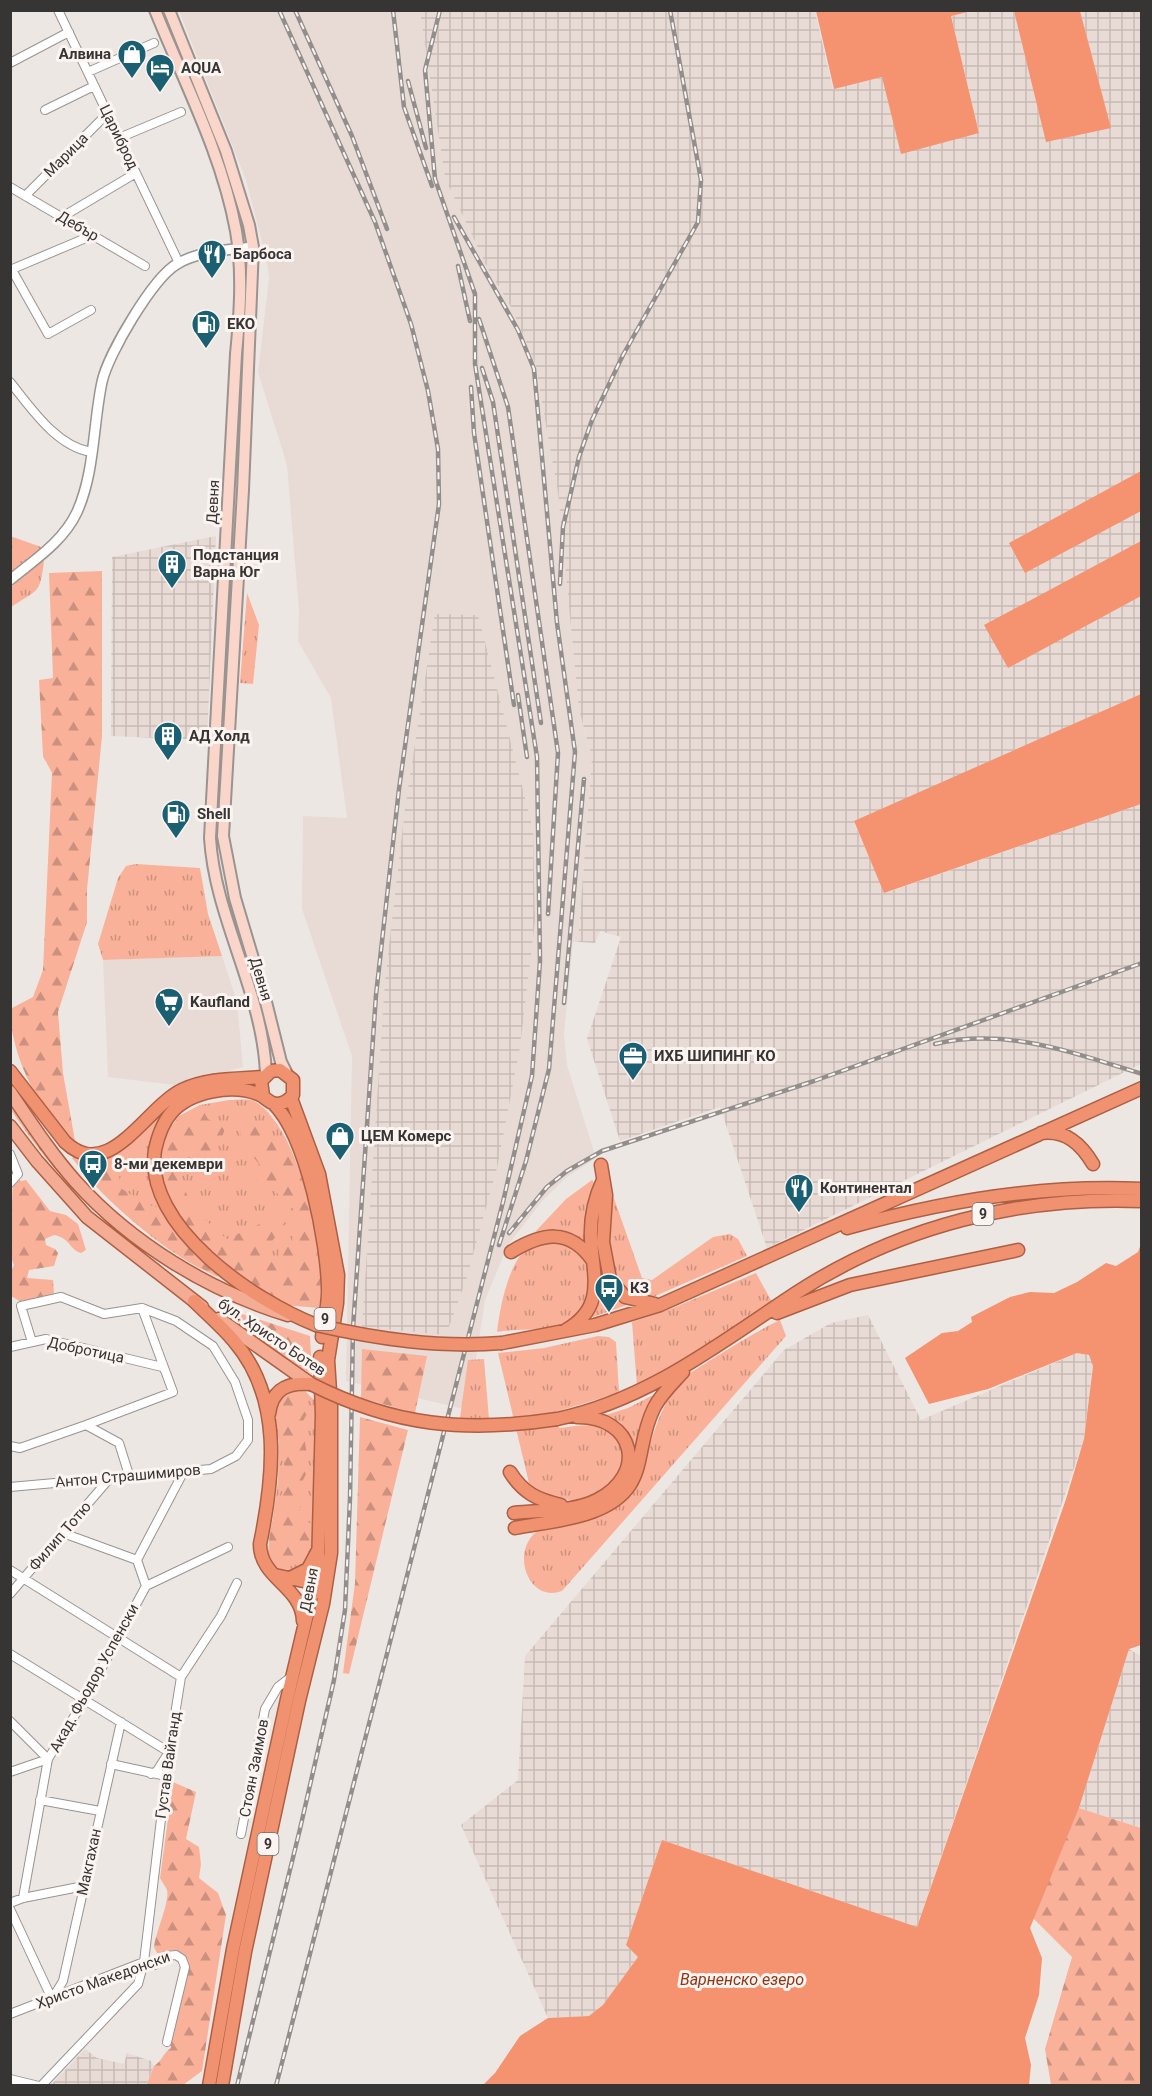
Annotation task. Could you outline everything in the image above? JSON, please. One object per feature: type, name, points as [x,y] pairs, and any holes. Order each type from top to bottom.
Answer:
[{"type":"highway","points":[[10,1071],[65,1142],[76,1151],[91,1156],[114,1149],[167,1098],[182,1090],[214,1080],[265,1075],[275,1070],[286,1072],[295,1085],[291,1098],[282,1104],[268,1100],[261,1085],[265,1075]]},
{"type":"highway","points":[[813,1237],[1142,1088]]},
{"type":"highway","name":"9","points":[[268,1100],[242,1090],[214,1092],[195,1097],[172,1112],[156,1144],[154,1162],[157,1183],[171,1215],[202,1251],[231,1276],[312,1324]]},
{"type":"highway","name":"Девня","points":[[222,2085],[250,1929],[299,1701],[323,1604],[331,1543],[331,1407],[328,1360],[337,1303],[338,1275],[319,1174],[291,1098]]},
{"type":"highway","name":"Девня","points":[[209,2085],[233,1949],[292,1676],[315,1588],[321,1546],[320,1354],[328,1301],[326,1264],[317,1211],[306,1167],[283,1115],[268,1100]]},
{"type":"highway","points":[[1034,1135],[1049,1132],[1071,1138],[1082,1147],[1093,1164]]},
{"type":"highway","points":[[601,1165],[606,1195],[603,1242],[610,1279],[619,1292],[630,1300],[660,1305]]},
{"type":"highway","points":[[560,1334],[580,1320],[591,1305],[597,1283],[592,1218],[596,1195],[603,1180]]},
{"type":"highway","name":"9","points":[[813,1237],[961,1201],[1069,1189],[1142,1190]]},
{"type":"highway","name":"9","points":[[749,1326],[832,1273],[869,1254],[941,1225],[1011,1209],[1058,1202],[1142,1201]]},
{"type":"highway","points":[[511,1252],[537,1238],[561,1237],[580,1246],[594,1263]]},
{"type":"highway","name":"бул. Христо Ботев","points":[[312,1324],[388,1340],[471,1345],[502,1343],[560,1334],[660,1305],[813,1237]]},
{"type":"highway","points":[[749,1326],[819,1296],[891,1275],[1018,1250]]},
{"type":"highway","points":[[195,1301],[243,1353],[258,1383],[269,1418]]},
{"type":"highway","name":"бул. Христо Ботев","points":[[311,1384],[366,1408],[410,1420],[444,1425],[495,1427],[561,1419],[633,1394],[691,1363],[749,1326]]},
{"type":"highway","points":[[515,1528],[592,1512],[623,1493],[636,1476],[654,1408],[691,1363]]},
{"type":"highway","points":[[311,1384],[291,1384],[279,1391],[272,1400],[269,1418],[273,1476],[260,1548],[262,1562],[275,1575],[287,1582],[315,1588],[328,1579]]},
{"type":"highway","points":[[514,1513],[591,1503],[604,1496],[626,1474],[630,1461],[625,1440],[609,1423],[588,1417],[561,1419]]},
{"type":"highway","points":[[510,1472],[520,1486],[532,1496],[571,1507]]},
{"type":"highway","points":[[287,1582],[308,1569],[321,1546]]},
{"type":"highway","points":[[287,1582],[300,1603],[304,1629]]},
{"type":"highway","points":[[315,1588],[323,1604]]},
{"type":"main road","name":"Девня","points":[[155,10],[215,155],[236,229],[241,310],[236,354],[210,838],[219,897],[252,999],[265,1075]]},
{"type":"main road","name":"Девня","points":[[169,10],[226,151],[249,225],[253,247],[243,490],[223,836],[235,898],[281,1062],[286,1072]]},
{"type":"main road","name":"бул. Христо Ботев","points":[[10,1092],[75,1180],[137,1237],[230,1294],[260,1307],[312,1324]]},
{"type":"main road","name":"бул. Христо Ботев","points":[[10,1126],[37,1161],[87,1216],[195,1301],[311,1384]]},
{"type":"street","name":"Цариброд","points":[[58,10],[179,263]]},
{"type":"street","points":[[10,63],[69,32]]},
{"type":"street","points":[[88,72],[154,44]]},
{"type":"street","points":[[45,110],[94,86]]},
{"type":"street","points":[[119,138],[181,111]]},
{"type":"street","name":"Марица","points":[[25,196],[108,113]]},
{"type":"street","points":[[62,217],[136,173]]},
{"type":"street","name":"Дебър","points":[[10,187],[145,266]]},
{"type":"street","points":[[91,310],[48,334],[11,270],[93,235]]},
{"type":"street","points":[[10,580],[69,527],[83,492],[102,383],[111,353],[161,276],[179,263],[196,256],[253,247]]},
{"type":"street","points":[[10,382],[40,418],[70,445],[91,452]]},
{"type":"street","points":[[10,1154],[18,1174],[10,1183]]},
{"type":"street","name":"Антон Страшимиров","points":[[10,1487],[211,1469],[236,1456],[248,1440],[248,1420],[235,1382],[213,1346],[177,1321],[142,1308],[104,1314],[61,1297],[21,1306],[32,1342]]},
{"type":"street","points":[[10,1446],[20,1448],[171,1394],[173,1390],[162,1367],[142,1308]]},
{"type":"street","name":"Добротица","points":[[10,1347],[46,1339],[162,1367]]},
{"type":"street","points":[[86,1425],[120,1443],[129,1475]]},
{"type":"street","points":[[184,1471],[137,1560],[146,1586],[228,1547]]},
{"type":"street","name":"Филип Тотю","points":[[10,1594],[110,1478]]},
{"type":"street","points":[[63,1533],[137,1560]]},
{"type":"street","points":[[10,1570],[181,1677]]},
{"type":"street","name":"Густав Вайганд","points":[[40,2085],[138,1984],[144,1962],[169,1752],[181,1677],[221,1616],[237,1582]]},
{"type":"street","name":"Акад. Фьодор Успенски","points":[[22,1898],[48,1759],[85,1699],[146,1586]]},
{"type":"street","points":[[10,1654],[169,1752],[157,1771],[151,1774]]},
{"type":"street","name":"Стоян Заимов","points":[[241,1834],[265,1709],[278,1688],[292,1676]]},
{"type":"street","points":[[10,1721],[48,1759],[10,1772]]},
{"type":"street","name":"Макгахан","points":[[52,1999],[63,1981],[99,1811],[121,1722]]},
{"type":"street","points":[[111,1764],[166,1776]]},
{"type":"street","points":[[40,1800],[99,1811]]},
{"type":"street","points":[[10,1903],[22,1898],[84,1886]]},
{"type":"street","points":[[10,1909],[52,1999]]},
{"type":"street","name":"Христо Македонски","points":[[10,2014],[144,1962],[155,1965],[172,1954],[180,1956],[184,1962],[167,2042]]},
{"type":"street","points":[[10,2079],[40,2085]]},
{"type":"shaded area","points":[[179,11],[420,11],[445,178],[487,267],[511,307],[535,363],[558,493],[579,710],[592,757],[578,942],[573,942],[564,1034],[567,1065],[596,1158],[567,1177],[543,1200],[508,1245],[485,1300],[468,1410],[346,1381],[352,1056],[302,909],[303,816],[347,818],[331,698],[298,641],[299,611],[287,465],[258,372],[269,278],[267,261],[246,180]]},
{"type":"shaded area","points":[[420,11],[815,11],[833,89],[883,77],[901,153],[979,132],[951,16],[972,11],[1014,11],[1046,141],[1110,127],[1080,11],[1141,11],[1141,694],[854,822],[885,893],[1141,804],[1141,1064],[767,1248],[720,1107],[620,1141],[587,1039],[621,937],[600,931],[595,943],[578,942],[592,757],[579,710],[558,493],[535,363],[511,307],[487,267],[445,178]]},
{"type":"shaded area","points":[[216,536],[207,740],[111,736],[112,557]]},
{"type":"shaded area","points":[[435,614],[478,615],[533,829],[535,921],[520,1047],[497,1168],[466,1280],[446,1335],[362,1327],[385,981],[405,809]]},
{"type":"shaded area","points":[[222,956],[237,1002],[243,1067],[175,1085],[108,1077],[103,960]]},
{"type":"shaded area","points":[[868,1315],[921,1420],[1077,1353],[1085,1353],[1093,1362],[1084,1439],[917,1927],[662,1840],[626,1945],[638,1957],[603,2005],[589,2016],[548,2018],[461,1825],[518,1780],[525,1656],[784,1350],[831,1323]]},
{"type":"shaded area","points":[[1129,1649],[1141,1656],[1141,1828],[1079,1808]]},
{"type":"shaded area","points":[[85,2049],[97,2058],[124,2064],[127,2053],[151,2061],[154,2066],[146,2085],[50,2086]]},
{"type":"green space","points":[[10,536],[47,549],[10,578]]},
{"type":"green space","points":[[41,561],[44,561],[39,586],[32,594],[11,607],[11,587]]},
{"type":"green space","points":[[102,571],[102,736],[87,890],[87,922],[58,1012],[63,1073],[75,1141],[49,1114],[29,1081],[15,1046],[10,1009],[33,997],[43,970],[52,773],[43,756],[39,680],[53,678],[49,573]]},
{"type":"green space","points":[[247,593],[259,625],[253,684],[240,683]]},
{"type":"green space","points":[[136,864],[200,868],[208,914],[222,956],[103,960],[98,944],[118,878],[126,866]]},
{"type":"green space","points":[[178,1098],[152,1144],[148,1170],[152,1188],[160,1205],[172,1221],[226,1276],[226,1279],[205,1271],[184,1259],[142,1229],[103,1193],[72,1158],[76,1155],[87,1159]]},
{"type":"green space","points":[[229,1100],[256,1102],[272,1117],[286,1139],[298,1166],[307,1196],[319,1258],[319,1308],[284,1305],[162,1182],[161,1156],[177,1117],[200,1105]]},
{"type":"green space","points":[[10,1104],[73,1188],[98,1212],[174,1267],[172,1270],[123,1235],[82,1199],[46,1158],[11,1110]]},
{"type":"green space","points":[[200,1105],[208,1119],[225,1129],[220,1142],[209,1156],[196,1157],[184,1163],[161,1156],[166,1137],[173,1124]]},
{"type":"green space","points":[[247,1123],[265,1133],[281,1147],[304,1183],[321,1276],[319,1308],[303,1303],[284,1304],[269,1297],[210,1252],[172,1206],[161,1169],[179,1170],[185,1191],[196,1209],[227,1239],[277,1216],[286,1223],[266,1249],[265,1259],[275,1264],[281,1251],[292,1244],[294,1209],[283,1204],[274,1187],[250,1178],[259,1164],[243,1144],[240,1130]]},
{"type":"green space","points":[[104,1157],[117,1170],[119,1187],[147,1205],[162,1208],[219,1271],[217,1277],[143,1229],[94,1185],[80,1168],[87,1159]]},
{"type":"green space","points":[[13,1175],[21,1181],[26,1180],[50,1211],[66,1215],[78,1224],[86,1250],[81,1253],[64,1239],[54,1235],[45,1239],[46,1245],[58,1253],[54,1266],[29,1270],[27,1278],[53,1280],[54,1294],[21,1302],[11,1296],[11,1271],[14,1265],[10,1255]]},
{"type":"green space","points":[[592,1180],[595,1184],[586,1214],[589,1246],[564,1230],[550,1229],[535,1232],[566,1199]]},
{"type":"green space","points":[[611,1190],[642,1278],[652,1280],[713,1237],[730,1234],[738,1239],[747,1256],[653,1297],[635,1295],[623,1287],[614,1275],[610,1258],[608,1222]]},
{"type":"green space","points":[[563,1241],[583,1254],[592,1271],[590,1292],[581,1311],[575,1318],[559,1326],[497,1332],[508,1280],[521,1255],[529,1247],[539,1242]]},
{"type":"green space","points":[[756,1273],[772,1302],[671,1368],[637,1386],[632,1322],[673,1308]]},
{"type":"green space","points":[[605,1285],[614,1298],[627,1305],[590,1318],[600,1302]]},
{"type":"green space","points":[[224,1308],[310,1336],[312,1374],[289,1361],[222,1313]]},
{"type":"green space","points":[[780,1320],[786,1336],[562,1591],[551,1593],[533,1584],[528,1576],[524,1555],[533,1535],[552,1525],[602,1513],[625,1500],[640,1478],[658,1420],[678,1384],[709,1361]]},
{"type":"green space","points":[[598,1336],[609,1337],[616,1342],[619,1393],[555,1412],[559,1428],[596,1426],[617,1437],[624,1451],[621,1467],[612,1482],[597,1494],[577,1500],[554,1497],[529,1483],[498,1353],[544,1348]]},
{"type":"green space","points":[[362,1349],[427,1356],[415,1413],[361,1398]]},
{"type":"green space","points":[[484,1359],[489,1419],[460,1418],[468,1360]]},
{"type":"green space","points":[[305,1391],[314,1400],[316,1412],[311,1550],[305,1564],[297,1569],[288,1570],[275,1567],[268,1552],[278,1481],[279,1441],[275,1421],[291,1392]]},
{"type":"green space","points":[[291,1392],[306,1397],[309,1410],[302,1423],[309,1468],[303,1480],[299,1518],[312,1524],[311,1536],[296,1562],[284,1563],[275,1567],[269,1544],[272,1524],[282,1493],[284,1472],[275,1404]]},
{"type":"green space","points":[[657,1393],[637,1452],[621,1423],[606,1415],[628,1408]]},
{"type":"green space","points":[[360,1417],[408,1430],[349,1674],[343,1673],[355,1583]]},
{"type":"green space","points":[[173,1782],[196,1792],[186,1839],[199,1847],[201,1864],[199,1878],[218,1893],[226,1915],[202,2071],[183,2085],[146,2086],[154,2066],[171,2048],[169,2037],[183,1984],[188,1976],[188,1961],[184,1955],[172,1950],[163,1954],[157,1953],[154,1947],[167,1895],[160,1878]]},
{"type":"green space","points":[[1079,1808],[1141,1828],[1141,2085],[1051,2085],[1045,2049],[1072,1957],[1033,1918]]},
{"type":"water","points":[[816,11],[972,11],[951,16],[979,133],[901,154],[882,77],[834,89]]},
{"type":"water","points":[[1014,11],[1080,11],[1111,128],[1046,142]]},
{"type":"water","points":[[1141,471],[1141,511],[1025,573],[1009,543]]},
{"type":"water","points":[[1141,541],[1141,596],[1008,668],[984,625]]},
{"type":"water","points":[[1141,694],[1141,804],[884,893],[854,821]]},
{"type":"water","name":"Варненско езеро","points":[[1141,1244],[1141,1645],[1129,1649],[1079,1808],[1030,1928],[1042,1958],[1039,1995],[1025,2038],[1031,2065],[1029,2085],[483,2085],[495,2073],[520,2036],[548,2018],[589,2016],[603,2005],[638,1957],[626,1945],[662,1840],[917,1927],[1066,1499],[1084,1439],[1093,1366],[1089,1355],[1077,1353],[988,1389],[929,1404],[905,1358],[942,1333],[958,1331],[972,1322],[971,1317],[1010,1297],[1030,1292],[1054,1293],[1077,1282],[1106,1263],[1116,1266],[1138,1252]]},
{"type":"railway","points":[[237,2086],[334,1680],[345,1610],[350,1498],[353,1328],[376,995],[399,789],[439,504],[438,449],[428,391],[411,324],[375,222],[279,10]]},
{"type":"railway","points":[[295,10],[352,136],[387,229]]},
{"type":"railway","points":[[393,10],[404,107],[432,186]]},
{"type":"railway","points":[[276,2086],[503,1202],[532,1076],[540,961],[537,757],[475,364],[475,294],[435,179],[425,70],[440,10]]},
{"type":"railway","points":[[560,584],[563,527],[579,457],[592,420],[623,355],[698,222],[701,180],[670,10]]},
{"type":"railway","points":[[408,81],[426,148]]},
{"type":"railway","points":[[454,217],[518,330],[534,369],[557,623],[575,752],[549,1069],[526,1161],[499,1245]]},
{"type":"railway","points":[[458,266],[470,321]]},
{"type":"railway","points":[[479,319],[508,407],[558,753],[548,914]]},
{"type":"railway","points":[[482,368],[493,402],[541,723]]},
{"type":"railway","points":[[471,387],[474,433],[514,705]]},
{"type":"railway","points":[[518,695],[527,757]]},
{"type":"railway","points":[[564,1003],[584,779]]},
{"type":"railway","points":[[509,1233],[547,1187],[567,1171],[602,1151],[814,1081],[1142,963]]},
{"type":"railway","points":[[935,1044],[962,1040],[1014,1040],[1066,1051],[1142,1074]]},
{"type":"place","name":"Алвина","points":[[132,80]]},
{"type":"place","name":"AQUA","points":[[160,94]]},
{"type":"place","name":"Барбоса","points":[[212,280]]},
{"type":"place","name":"EKO","points":[[206,350]]},
{"type":"place","name":"Подстанция Варна Юг","points":[[172,590]]},
{"type":"place","name":"АД Холд","points":[[168,762]]},
{"type":"place","name":"Shell","points":[[176,840]]},
{"type":"place","name":"Kaufland","points":[[169,1028]]},
{"type":"place","name":"ИХБ ШИПИНГ КО","points":[[633,1082]]},
{"type":"place","name":"ЦЕМ Комерс","points":[[340,1162]]},
{"type":"place","name":"8-ми декември","points":[[93,1190]]},
{"type":"place","name":"Континентал","points":[[799,1214]]},
{"type":"place","name":"КЗ","points":[[609,1314]]}]
